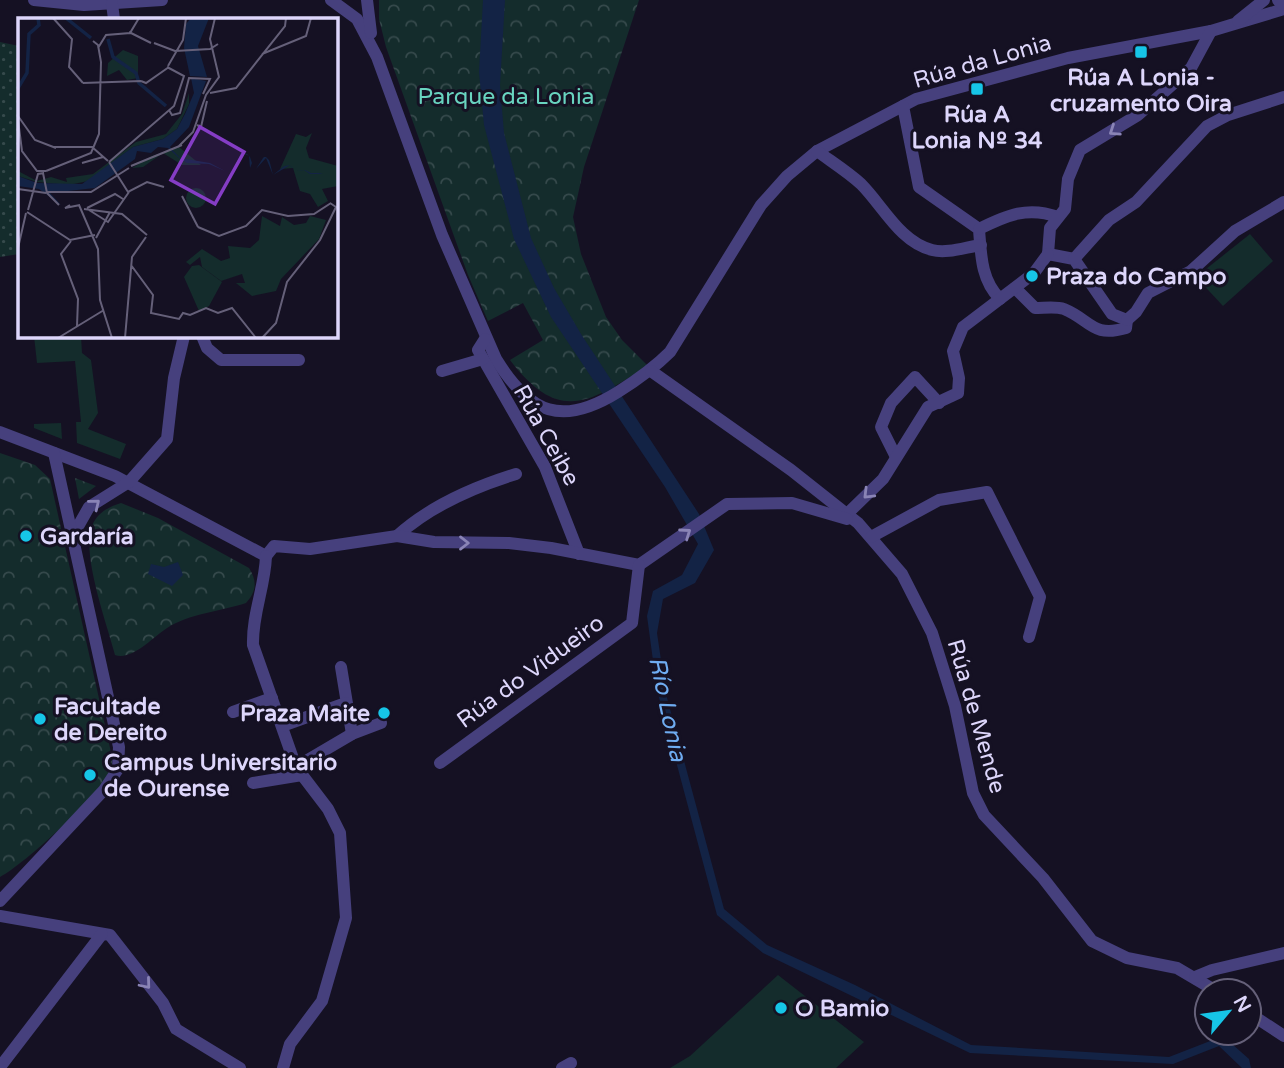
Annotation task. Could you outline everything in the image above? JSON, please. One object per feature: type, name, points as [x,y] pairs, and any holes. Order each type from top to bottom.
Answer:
[{"type":"street","points":[[34,0],[84,5],[162,0]]},
{"type":"street","points":[[331,0],[357,19],[377,57]]},
{"type":"street","points":[[367,0],[367,17],[377,57],[442,235],[485,339],[478,350],[483,359],[442,371]]},
{"type":"street","name":"Rúa da Lonia","points":[[1235,23],[1264,0]]},
{"type":"street","points":[[1279,0],[1284,4]]},
{"type":"street","points":[[112,4],[114,18]]},
{"type":"street","name":"Rúa da Lonia","points":[[485,339],[506,376],[538,404],[573,413],[599,404],[651,371],[670,352],[761,205],[787,176],[817,151],[916,99],[1068,58],[1211,31],[1260,19],[1284,9]]},
{"type":"street","points":[[847,514],[883,479],[928,407],[958,393],[959,378],[953,351],[963,327],[1034,273],[1048,254],[1050,228],[1065,209],[1068,179],[1080,150],[1138,115],[1191,68],[1211,31]]},
{"type":"street","points":[[1074,259],[1109,220],[1136,202],[1207,126],[1228,114],[1284,97]]},
{"type":"street","points":[[903,106],[919,187],[979,229],[988,285],[1000,299]]},
{"type":"street","points":[[817,151],[850,174],[888,213],[892,223],[916,242],[932,250],[981,245]]},
{"type":"street","points":[[1015,288],[1035,308],[1061,308],[1097,331],[1126,328],[1127,320],[1136,312],[1148,293],[1191,271],[1235,231],[1284,202]]},
{"type":"street","points":[[979,229],[1011,213],[1041,211],[1058,217]]},
{"type":"street","points":[[1048,254],[1074,259],[1112,314],[1127,320]]},
{"type":"street","points":[[72,537],[89,507],[129,482],[166,439],[174,378],[184,338]]},
{"type":"street","points":[[203,338],[206,348],[221,360],[299,360]]},
{"type":"street","name":"Rúa Ceibe","points":[[483,359],[545,467],[579,554]]},
{"type":"street","name":"Rúa de Mende","points":[[651,371],[762,449],[847,514],[871,537],[902,574],[932,634],[955,706],[973,793],[984,815],[1043,878],[1092,941],[1128,958],[1177,968],[1195,977]]},
{"type":"street","points":[[897,457],[881,427],[891,403],[915,377],[939,403]]},
{"type":"street","points":[[0,432],[129,482],[266,556]]},
{"type":"street","points":[[0,901],[104,790],[118,769],[119,747],[54,453]]},
{"type":"street","points":[[397,536],[418,517],[490,482],[516,474]]},
{"type":"street","points":[[871,537],[939,500],[987,492],[1040,597],[1029,637]]},
{"type":"street","points":[[283,1068],[290,1044],[322,1001],[346,918],[340,833],[328,809],[299,771],[253,645],[253,625],[264,580],[266,556],[274,545],[310,549],[397,536],[434,542],[509,543],[642,563],[727,504],[792,503],[858,523]]},
{"type":"street","name":"Rúa do Vidueiro","points":[[440,763],[632,624],[642,563]]},
{"type":"street","points":[[341,667],[352,734]]},
{"type":"street","points":[[233,712],[272,698]]},
{"type":"street","points":[[282,726],[346,703]]},
{"type":"street","points":[[253,783],[299,771],[352,734],[380,723]]},
{"type":"street","points":[[0,915],[110,935],[163,1003],[176,1029],[240,1068]]},
{"type":"street","points":[[0,1068],[102,933]]},
{"type":"street","points":[[1195,977],[1212,970],[1284,953]]},
{"type":"street","points":[[1263,1022],[1284,1036]]},
{"type":"green space","name":"Parque da Lonia","points":[[379,0],[639,0],[584,167],[573,217],[581,254],[606,317],[622,340],[648,366],[609,389],[576,401],[561,400],[545,394],[528,381],[510,360],[543,340],[523,303],[488,321],[468,275],[386,47],[379,19]]},
{"type":"green space","points":[[0,42],[18,46],[18,254],[0,257]]},
{"type":"green space","points":[[1250,234],[1273,261],[1223,306],[1196,277]]},
{"type":"green space","points":[[34,338],[81,338],[82,353],[91,360],[98,413],[88,429],[126,444],[120,459],[77,443],[76,422],[81,422],[75,361],[37,363]]},
{"type":"green space","points":[[61,423],[62,439],[34,428],[34,424]]},
{"type":"green space","points":[[0,453],[35,465],[50,479],[112,764],[104,780],[78,811],[12,870],[0,877]]},
{"type":"green space","points":[[75,478],[96,486],[79,499]]},
{"type":"green space","points":[[121,503],[158,518],[249,568],[255,586],[250,599],[246,603],[175,623],[128,655],[115,655],[92,571],[90,538],[97,517]]},
{"type":"green space","name":"O Bamio","points":[[778,975],[864,1042],[836,1068],[670,1068],[690,1056]]},
{"type":"water","name":"Río Lonia","points":[[483,0],[505,0],[500,85],[504,133],[531,238],[554,288],[581,334],[699,514],[714,550],[695,583],[663,599],[657,633],[666,694],[724,909],[767,945],[855,985],[971,1045],[1169,1057],[1195,1047],[1216,1047],[1173,1064],[970,1053],[763,953],[717,915],[657,690],[647,616],[653,591],[682,575],[698,544],[665,487],[551,317],[514,239],[484,125],[479,72]]},
{"type":"water","points":[[178,562],[183,575],[172,586],[148,574],[151,564],[164,567]]},
{"type":"water","points":[[1220,1047],[1235,1047],[1249,1059],[1251,1068],[1242,1068]]},
{"type":"place","name":"Rúa A Lonia - cruzamento Oira","points":[[1141,52]]},
{"type":"place","name":"Rúa A Lonia Nº 34","points":[[977,89]]},
{"type":"place","name":"Praza do Campo","points":[[1032,276]]},
{"type":"place","name":"Gardaría","points":[[26,536]]},
{"type":"place","name":"Praza Maite","points":[[384,713]]},
{"type":"place","name":"Facultade de Dereito","points":[[40,719]]},
{"type":"place","name":"Campus Universitario de Ourense","points":[[90,775]]},
{"type":"place","name":"O Bamio","points":[[781,1008]]}]
